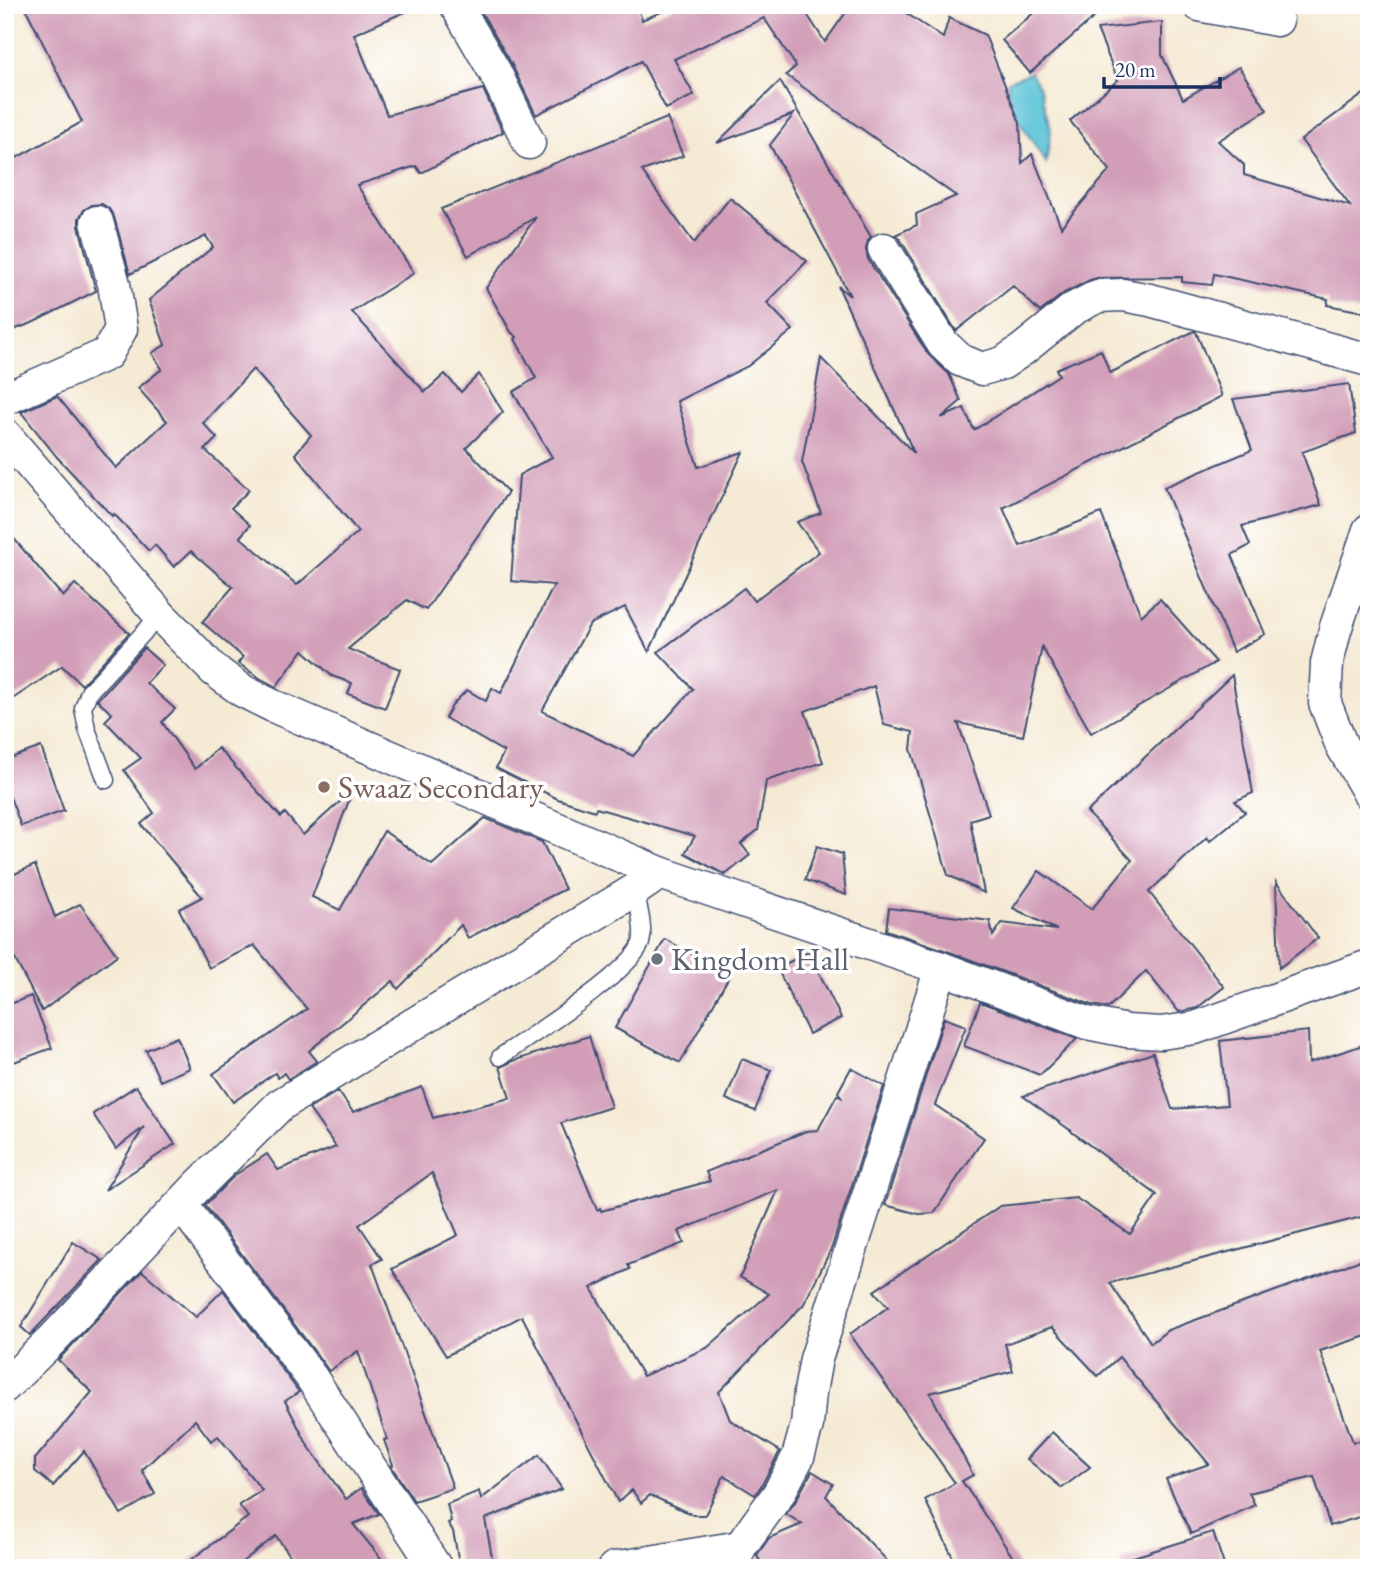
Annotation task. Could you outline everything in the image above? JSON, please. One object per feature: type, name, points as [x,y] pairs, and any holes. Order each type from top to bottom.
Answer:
[{"type":"street","points":[[456,5],[495,72],[529,143]]},
{"type":"street","points":[[1199,5],[1277,20]]},
{"type":"street","points":[[5,399],[107,354],[121,329],[114,284],[97,222]]},
{"type":"street","points":[[884,249],[943,344],[960,360],[982,369],[1003,363],[1073,309],[1098,296],[1123,295],[1369,360]]},
{"type":"street","points":[[5,435],[160,615],[214,670],[243,691],[647,881],[941,968],[1087,1023],[1127,1031],[1161,1033],[1195,1028],[1369,966]]},
{"type":"street","points":[[1369,530],[1326,663],[1325,703],[1342,744],[1369,793]]},
{"type":"street","points":[[5,1386],[280,1105],[647,881]]},
{"type":"street","points":[[614,1568],[736,1557],[779,1493],[798,1457],[807,1425],[816,1359],[941,968]]},
{"type":"street","points":[[181,1204],[311,1377],[436,1568]]},
{"type":"lane","points":[[106,780],[87,729],[83,708],[89,692],[160,615]]},
{"type":"lane","points":[[500,1057],[599,987],[631,960],[641,943],[647,881]]},
{"type":"water","points":[[1031,72],[1040,89],[1051,131],[1046,163],[1007,101],[1008,81]]},
{"type":"building","points":[[24,5],[421,5],[354,34],[387,115],[483,89],[503,132],[421,173],[416,166],[357,185],[414,273],[352,312],[425,392],[445,374],[461,392],[479,374],[503,412],[466,448],[508,492],[426,610],[407,600],[348,649],[400,669],[385,708],[348,694],[352,683],[332,676],[303,650],[276,687],[238,663],[243,657],[202,622],[233,587],[191,551],[174,567],[155,545],[149,551],[57,457],[21,412],[57,396],[116,468],[167,421],[138,388],[162,369],[152,353],[165,345],[149,300],[213,247],[206,236],[130,274],[114,217],[102,204],[92,205],[84,210],[79,218],[79,226],[96,291],[32,323],[5,333],[5,164],[82,122]],"holes":[[[253,369],[311,435],[295,454],[358,532],[297,585],[240,537],[250,525],[231,508],[249,490],[205,450],[217,438],[203,423]]]},
{"type":"building","points":[[477,5],[637,5],[642,20],[678,5],[801,5],[825,42],[851,5],[894,5],[943,38],[949,18],[985,35],[1020,123],[1022,163],[1032,154],[1061,227],[1110,170],[1070,121],[1118,80],[1097,29],[1162,22],[1162,55],[1183,99],[1239,67],[1267,110],[1218,141],[1244,165],[1244,175],[1350,206],[1301,140],[1369,90],[1369,313],[1327,305],[1328,299],[1214,274],[1212,285],[1182,282],[1182,277],[1097,278],[1064,293],[1040,312],[1013,286],[956,331],[895,235],[917,225],[916,214],[956,196],[786,75],[796,66],[764,18],[674,59],[694,95],[666,109],[641,61],[536,115],[511,63]]},
{"type":"building","points":[[1043,5],[1108,5],[1030,73],[1002,40]]},
{"type":"building","points":[[780,81],[871,237],[866,249],[868,259],[928,354],[949,374],[961,401],[941,418],[964,408],[974,430],[1059,375],[1056,369],[1101,350],[1110,373],[1194,331],[1222,396],[1003,508],[1020,546],[1101,513],[1141,616],[1160,599],[1216,662],[1091,733],[1042,647],[1023,736],[958,723],[989,814],[970,820],[984,893],[948,875],[911,749],[913,732],[884,725],[874,686],[805,711],[823,762],[766,781],[758,830],[741,844],[750,855],[725,875],[685,853],[695,836],[558,799],[496,768],[504,752],[445,718],[453,704],[467,690],[486,701],[492,688],[501,693],[554,585],[511,581],[519,475],[552,457],[513,392],[536,378],[515,339],[517,337],[511,332],[486,288],[536,217],[468,256],[441,209],[667,118],[683,156],[642,171],[694,243],[730,198],[807,261],[767,303],[793,330],[748,366],[677,401],[698,467],[743,452],[649,652],[625,607],[590,624],[542,711],[633,756],[693,689],[658,652],[744,588],[754,601],[819,552],[797,522],[821,513],[802,462],[821,358],[914,453],[838,286],[850,296],[770,145],[794,114],[717,143]]},
{"type":"building","points":[[1349,384],[1356,433],[1302,452],[1321,505],[1242,526],[1250,545],[1232,555],[1265,634],[1233,652],[1164,487],[1252,450],[1233,399]]},
{"type":"building","points":[[5,528],[63,597],[75,584],[129,633],[82,685],[62,666],[5,704]]},
{"type":"building","points":[[144,648],[163,665],[146,683],[175,709],[162,722],[195,769],[218,748],[281,817],[285,813],[303,835],[353,790],[312,897],[340,910],[384,831],[432,865],[485,818],[542,842],[565,889],[468,938],[461,925],[398,989],[393,981],[309,1051],[317,1061],[288,1079],[284,1073],[278,1078],[275,1073],[233,1102],[213,1074],[307,1009],[254,945],[209,968],[179,909],[202,897],[141,824],[154,813],[124,770],[141,758],[105,721],[112,714],[97,700]]},
{"type":"building","points":[[1232,675],[1253,793],[1235,801],[1245,812],[1210,841],[1207,837],[1149,892],[1224,987],[1197,1008],[1179,1012],[1146,971],[1108,1008],[1092,1005],[886,930],[889,908],[990,921],[993,936],[1002,923],[1057,930],[1013,908],[1039,871],[1092,909],[1132,860],[1087,812]]},
{"type":"building","points":[[41,747],[64,811],[21,826],[5,784],[5,760]]},
{"type":"building","points":[[817,846],[842,854],[846,895],[805,880]]},
{"type":"building","points":[[35,865],[55,917],[80,904],[117,955],[42,1011],[5,940],[5,878]]},
{"type":"building","points":[[1276,882],[1318,938],[1279,968]]},
{"type":"building","points":[[665,939],[730,975],[680,1063],[615,1028]]},
{"type":"building","points":[[809,952],[841,1018],[809,1034],[777,968]]},
{"type":"building","points":[[31,996],[52,1048],[14,1062],[5,1040],[5,1006]]},
{"type":"building","points":[[980,1002],[1077,1039],[1040,1075],[964,1046]]},
{"type":"building","points":[[944,1018],[966,1026],[935,1105],[984,1138],[934,1213],[919,1214],[885,1205]]},
{"type":"building","points":[[1308,1031],[1309,1063],[1369,1043],[1369,1215],[1110,1283],[1151,1343],[1168,1330],[1369,1257],[1369,1335],[1320,1351],[1353,1442],[1369,1439],[1369,1514],[1330,1526],[1314,1477],[1249,1493],[1255,1505],[1191,1534],[1166,1479],[1209,1464],[1119,1357],[1098,1376],[1052,1327],[1005,1344],[1013,1371],[930,1393],[973,1475],[962,1481],[1020,1568],[958,1568],[925,1500],[955,1483],[850,1334],[888,1307],[874,1291],[1000,1206],[1076,1198],[1130,1234],[1157,1195],[1023,1096],[1153,1053],[1172,1109],[1227,1105],[1220,1041]]},
{"type":"building","points":[[589,1036],[611,1107],[561,1123],[597,1210],[600,1208],[601,1211],[710,1181],[706,1172],[806,1131],[818,1130],[837,1095],[841,1097],[838,1092],[851,1068],[884,1086],[832,1247],[804,1304],[719,1392],[730,1420],[780,1451],[755,1495],[724,1476],[705,1515],[693,1515],[650,1495],[641,1503],[632,1490],[618,1502],[522,1316],[446,1356],[392,1269],[458,1235],[432,1173],[359,1225],[382,1259],[372,1264],[453,1488],[414,1501],[391,1466],[393,1465],[384,1440],[387,1439],[358,1351],[329,1371],[205,1205],[235,1175],[267,1154],[278,1170],[336,1147],[309,1109],[338,1091],[353,1112],[422,1087],[433,1118],[510,1098],[500,1067]],"holes":[[[778,1190],[740,1277],[769,1294],[707,1348],[643,1376],[591,1288],[630,1269],[628,1265],[684,1243],[679,1231]]]},
{"type":"building","points":[[177,1037],[190,1068],[160,1081],[146,1050]]},
{"type":"building","points":[[742,1059],[771,1070],[755,1111],[726,1099]]},
{"type":"building","points":[[136,1086],[175,1144],[105,1190],[144,1127],[116,1149],[93,1114]]},
{"type":"building","points":[[73,1242],[102,1260],[30,1335],[21,1327]]},
{"type":"building","points":[[142,1271],[196,1317],[223,1290],[299,1392],[285,1401],[307,1444],[346,1499],[361,1488],[379,1514],[353,1524],[389,1568],[299,1568],[276,1536],[234,1568],[180,1568],[248,1517],[239,1505],[262,1490],[218,1436],[211,1441],[195,1420],[142,1470],[155,1494],[121,1514],[84,1451],[53,1486],[35,1471],[35,1459],[92,1392],[58,1360]]},
{"type":"building","points":[[1052,1432],[1090,1467],[1062,1488],[1027,1459]]},
{"type":"building","points":[[539,1455],[562,1489],[485,1519],[494,1568],[460,1568],[453,1531],[448,1523],[451,1521],[447,1504],[479,1491],[481,1499]]},
{"type":"building","points":[[812,1471],[833,1484],[826,1496],[894,1568],[763,1568],[757,1555],[769,1538],[802,1524],[786,1514]]},
{"type":"building","points":[[1213,1532],[1225,1568],[1122,1568],[1121,1561]]},
{"type":"place","name":"Swaaz Secondary","points":[[324,787]]},
{"type":"place","name":"Kingdom Hall","points":[[657,959]]}]
